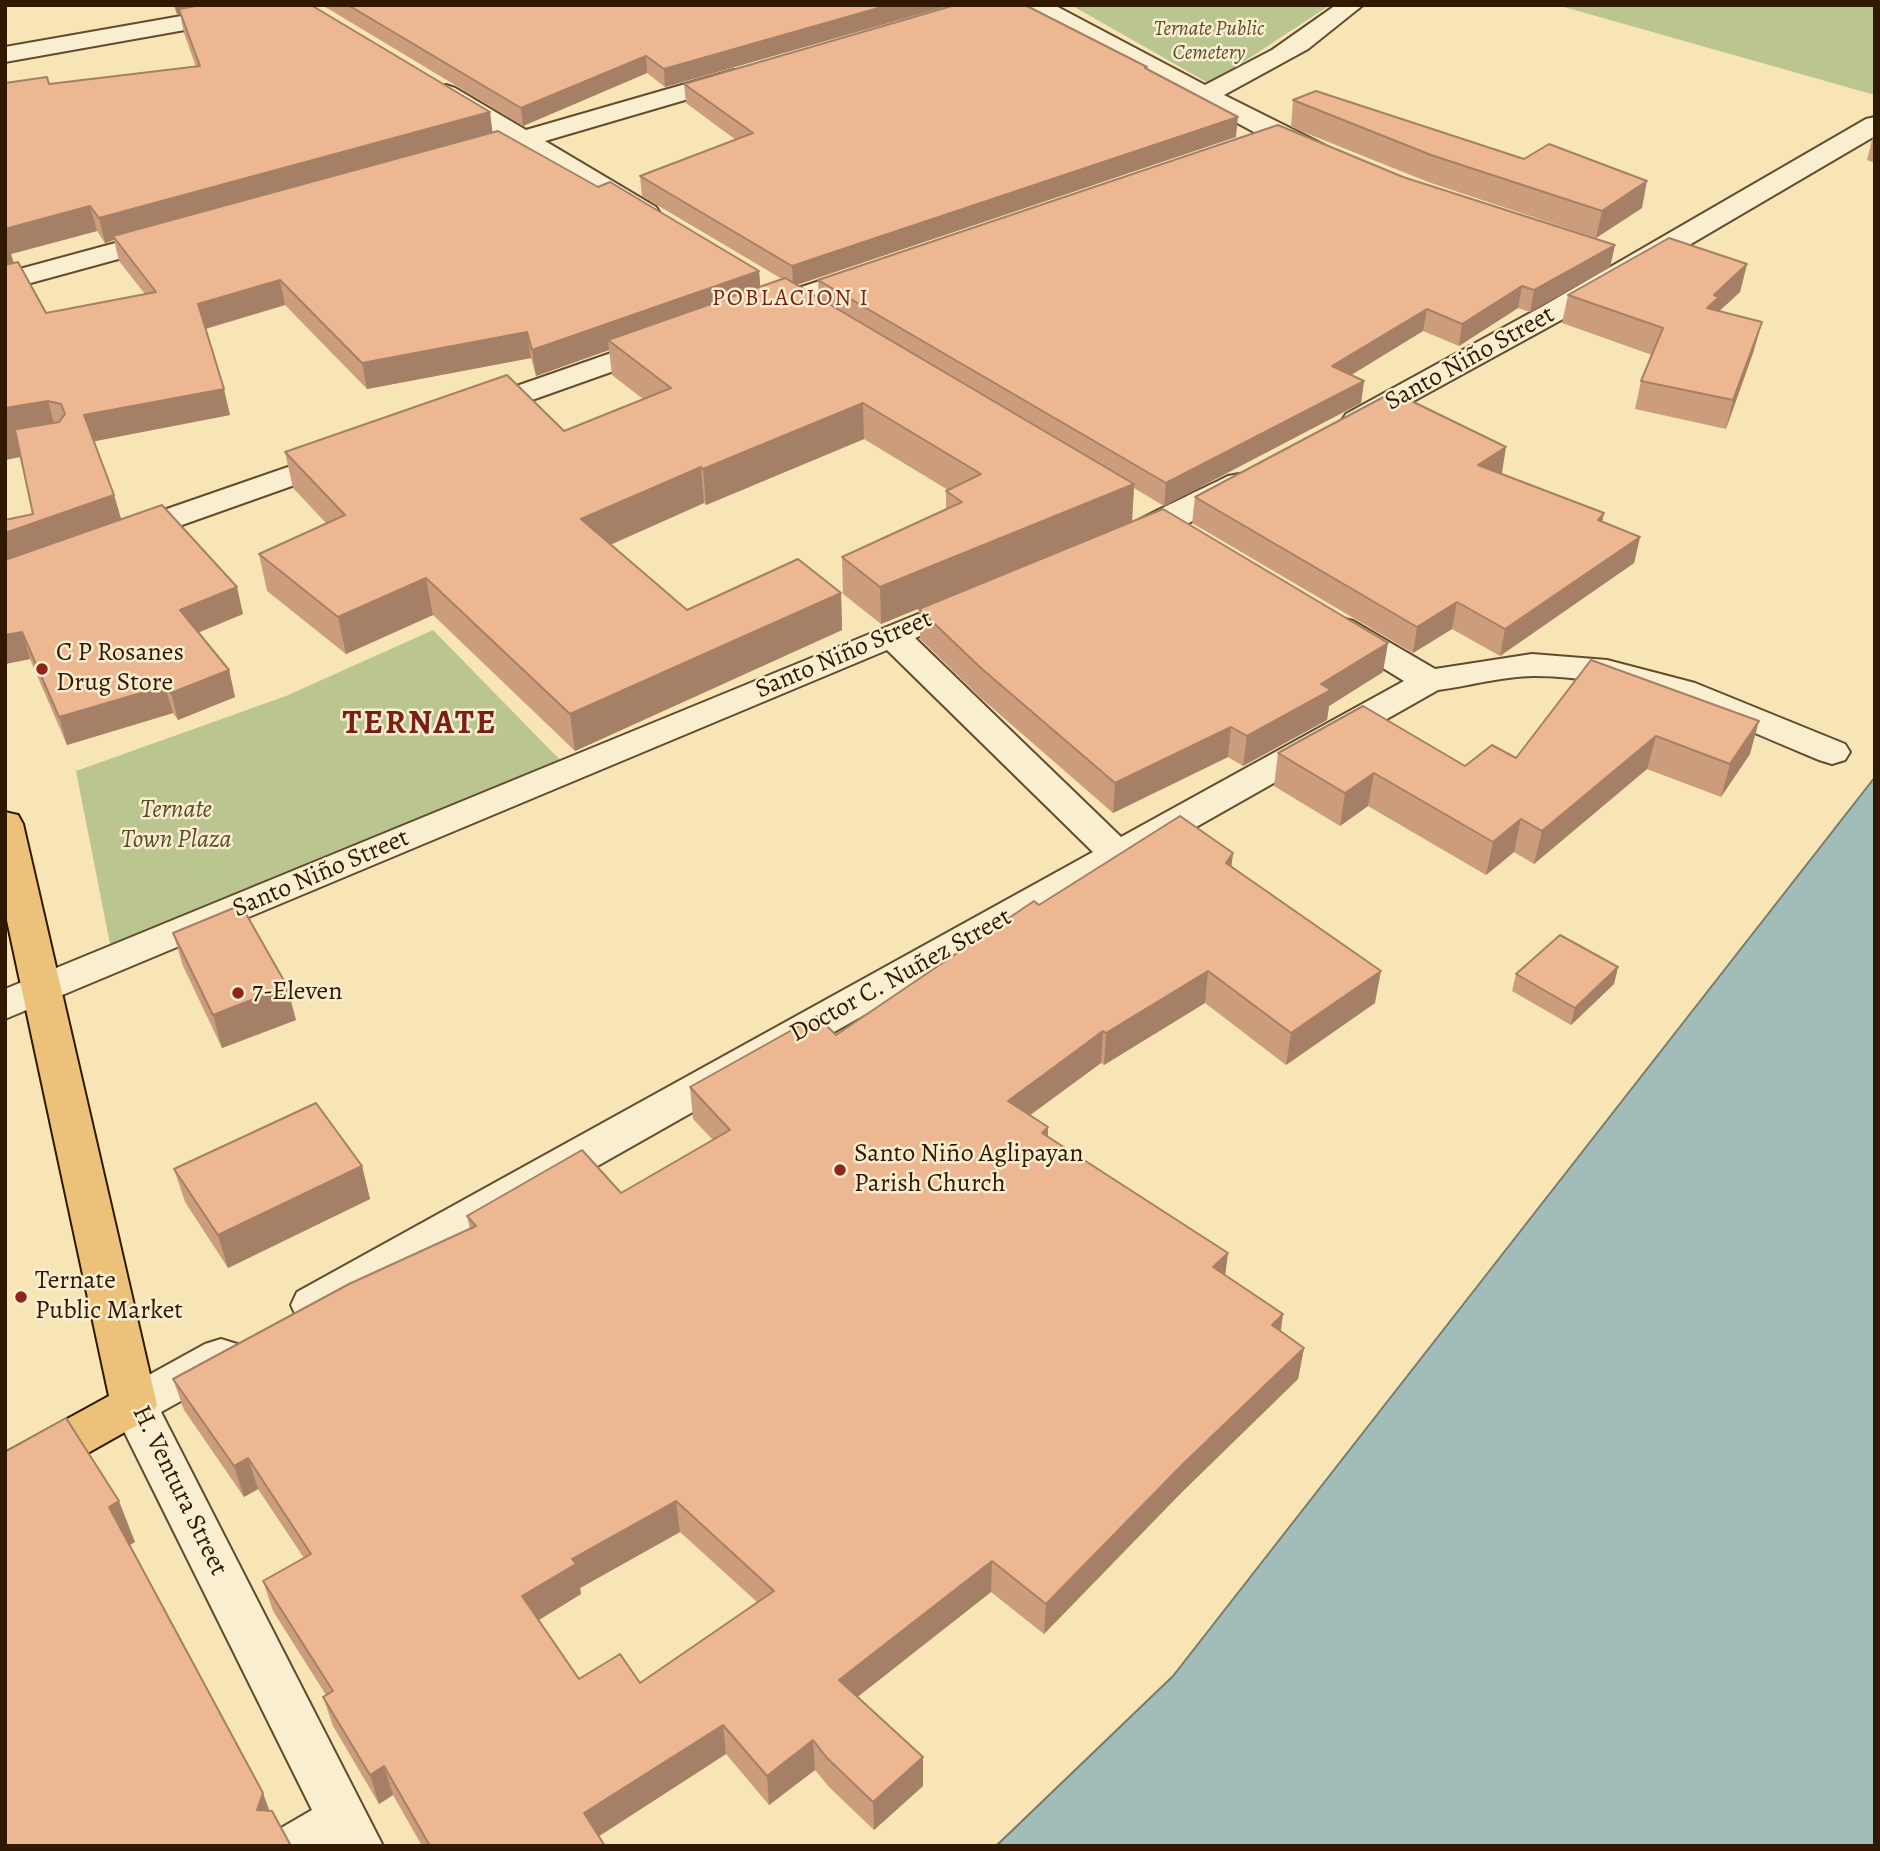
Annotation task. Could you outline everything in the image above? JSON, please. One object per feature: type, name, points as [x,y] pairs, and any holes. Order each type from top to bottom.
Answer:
[{"type":"main road","name":"H. Ventura Street","points":[[5,824],[134,1405]]},
{"type":"main road","name":"Doctor C. Nuñez Street","points":[[5,1476],[134,1405]]},
{"type":"street","points":[[1035,5],[1278,134],[1341,163]]},
{"type":"street","points":[[1203,95],[1257,69],[1329,23],[1351,5]]},
{"type":"street","points":[[5,55],[298,8]]},
{"type":"street","points":[[483,150],[762,70]]},
{"type":"street","points":[[428,83],[674,230]]},
{"type":"street","name":"Santo Niño Street","points":[[1334,432],[1469,361],[1641,264],[1875,125]]},
{"type":"street","points":[[1238,147],[1278,134]]},
{"type":"street","points":[[5,282],[191,231]]},
{"type":"street","points":[[1602,251],[1641,264]]},
{"type":"street","points":[[738,318],[896,263]]},
{"type":"street","points":[[755,278],[825,320]]},
{"type":"street","points":[[450,419],[686,336]]},
{"type":"street","points":[[97,544],[372,447]]},
{"type":"street","points":[[1102,548],[1175,529],[1261,471]]},
{"type":"street","points":[[1129,501],[1175,529]]},
{"type":"street","name":"Santo Niño Street","points":[[5,1005],[990,594]]},
{"type":"street","points":[[1314,612],[1429,681],[1532,665],[1607,671],[1683,691],[1832,752]]},
{"type":"street","points":[[892,635],[1118,855]]},
{"type":"street","name":"Doctor C. Nuñez Street","points":[[134,1405],[1429,681]]},
{"type":"street","name":"H. Ventura Street","points":[[134,1405],[350,1832]]},
{"type":"street","points":[[300,1846],[350,1832]]},
{"type":"green space","name":"Ternate Public Cemetery","points":[[1071,5],[1330,5],[1210,84]]},
{"type":"green space","points":[[1557,5],[1875,5],[1875,95]]},
{"type":"green space","name":"Ternate Town Plaza","points":[[433,630],[564,764],[110,944],[76,771],[286,696]]},
{"type":"water","points":[[1875,777],[1875,1846],[996,1846],[1173,1676]]},
{"type":"building","points":[[201,5],[311,5],[490,112],[99,218],[90,206],[5,229],[5,83],[47,77],[49,84],[200,66],[179,9]]},
{"type":"building","points":[[348,5],[889,5],[664,69],[646,56],[521,108]]},
{"type":"building","points":[[955,5],[1025,5],[1238,117],[792,266],[640,176],[753,133],[684,84]]},
{"type":"building","points":[[1316,91],[1524,159],[1549,144],[1647,181],[1602,211],[1431,155],[1293,100]]},
{"type":"building","points":[[1278,125],[1403,177],[1615,245],[1534,290],[1522,286],[1462,324],[1427,309],[1332,366],[1364,381],[1166,483],[818,280]]},
{"type":"building","points":[[498,131],[598,187],[610,182],[759,271],[532,350],[527,332],[362,363],[280,280],[198,304],[224,389],[84,415],[114,495],[5,533],[5,520],[33,514],[15,430],[5,431],[59,422],[65,414],[61,404],[48,401],[5,408],[5,265],[18,262],[46,313],[156,292],[113,236]]},
{"type":"building","points":[[1669,238],[1747,264],[1714,295],[1719,297],[1707,308],[1762,322],[1733,400],[1641,381],[1663,328],[1568,295]]},
{"type":"building","points":[[785,278],[1134,484],[880,587],[842,557],[962,502],[946,491],[981,474],[863,403],[703,469],[701,467],[581,519],[687,610],[798,559],[841,593],[570,714],[426,578],[338,617],[259,554],[345,515],[285,452],[507,375],[564,431],[671,388],[608,340]]},
{"type":"building","points":[[1393,392],[1506,447],[1478,465],[1604,513],[1598,520],[1640,537],[1505,629],[1457,602],[1417,627],[1195,497]]},
{"type":"building","points":[[162,505],[237,587],[180,610],[229,670],[171,693],[165,686],[59,717],[22,632],[5,635],[5,560]]},
{"type":"building","points":[[1163,509],[1388,643],[1321,684],[1331,690],[1247,736],[1231,727],[1115,783],[982,669],[919,609]]},
{"type":"building","points":[[1591,660],[1759,721],[1730,764],[1656,736],[1542,831],[1521,819],[1493,842],[1374,773],[1345,793],[1278,753],[1363,706],[1465,766],[1492,745],[1516,758]]},
{"type":"building","points":[[1180,816],[1233,853],[1226,863],[1381,971],[1291,1033],[1208,971],[1106,1033],[1103,1031],[1008,1101],[1048,1127],[1042,1133],[1228,1253],[1213,1267],[1283,1314],[1272,1325],[1304,1348],[1184,1463],[1046,1604],[992,1561],[839,1680],[923,1757],[873,1802],[827,1758],[813,1740],[767,1776],[723,1725],[584,1813],[605,1846],[430,1846],[384,1766],[370,1775],[323,1697],[333,1691],[263,1581],[311,1554],[248,1458],[234,1466],[173,1379],[349,1284],[476,1226],[467,1216],[582,1150],[621,1193],[730,1130],[690,1087],[817,1016],[836,1035],[1034,901],[1039,905]],"holes":[[[676,1501],[774,1591],[640,1683],[620,1654],[579,1679],[522,1596],[576,1564],[572,1559]]]},
{"type":"building","points":[[241,905],[287,986],[213,1015],[173,933]]},
{"type":"building","points":[[1560,935],[1618,967],[1575,1008],[1516,974]]},
{"type":"building","points":[[316,1103],[362,1166],[218,1235],[174,1169]]},
{"type":"building","points":[[66,1418],[119,1501],[109,1507],[263,1793],[257,1810],[272,1811],[291,1846],[5,1846],[5,1452]]},
{"type":"place","name":"C P Rosanes Drug Store","points":[[42,669]]},
{"type":"place","name":"7-Eleven","points":[[238,993]]},
{"type":"place","name":"Santo Niño Aglipayan Parish Church","points":[[840,1170]]},
{"type":"place","name":"Ternate Public Market","points":[[21,1297]]},
{"type":"district","name":"POBLACION I","points":[[791,299]]},
{"type":"district","name":"TERNATE","points":[[420,725]]}]
